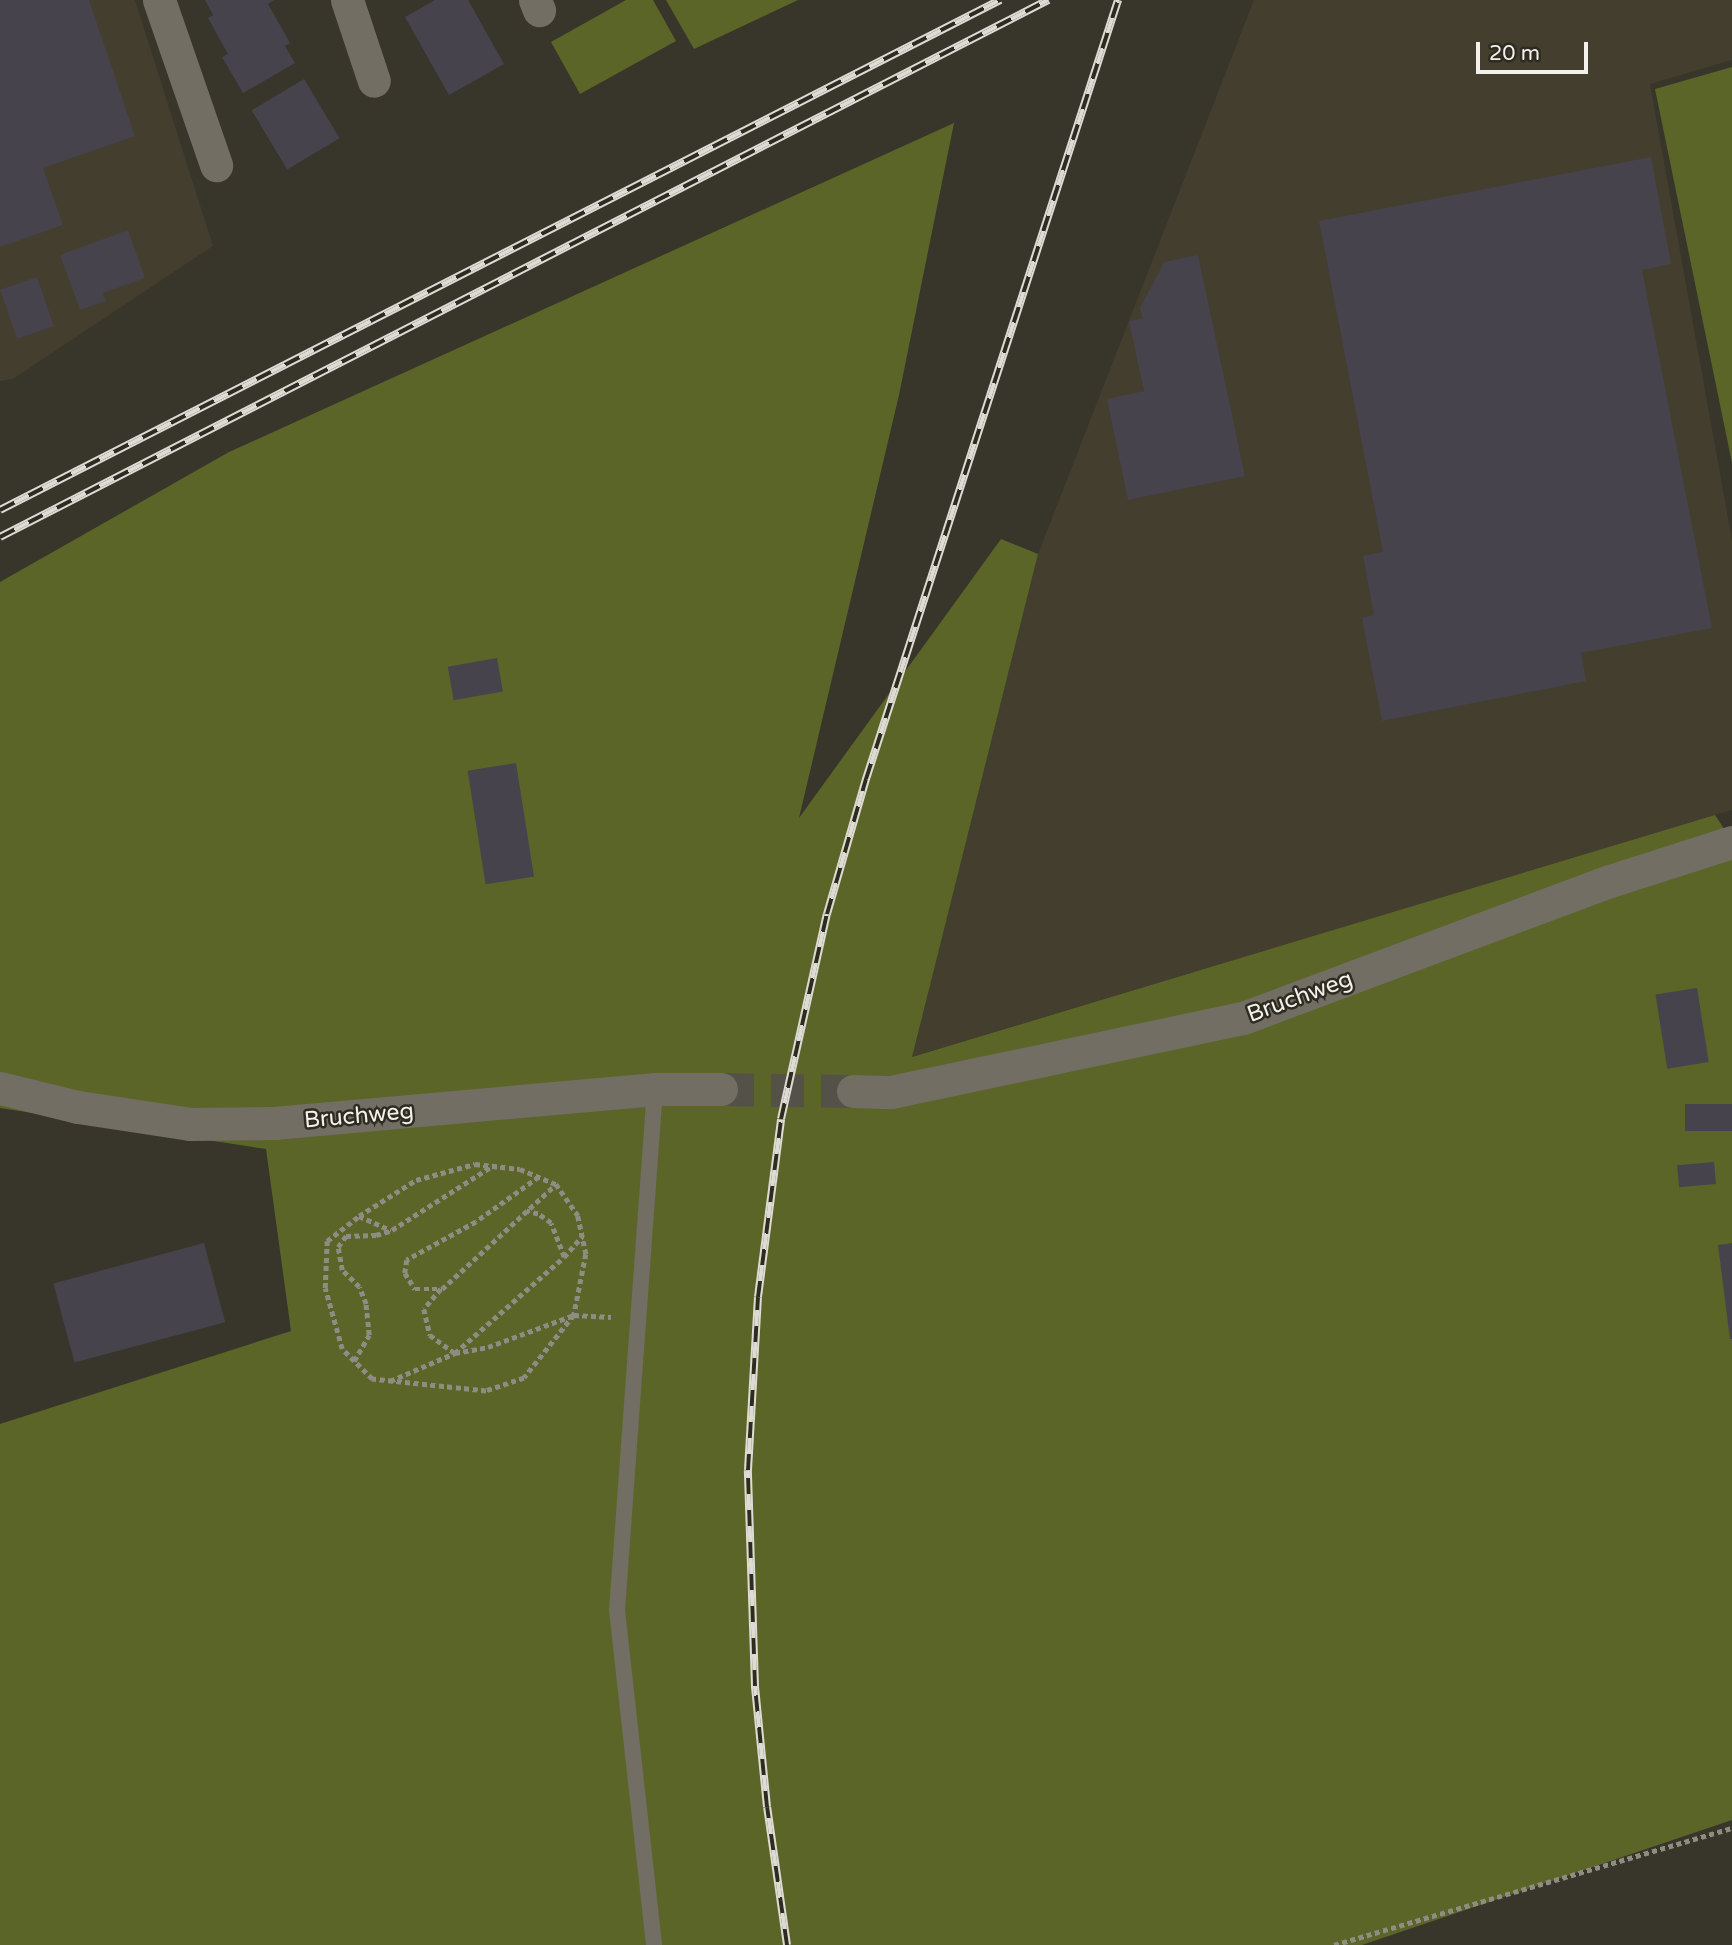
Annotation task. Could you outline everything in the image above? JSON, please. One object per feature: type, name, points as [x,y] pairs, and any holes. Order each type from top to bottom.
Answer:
[{"type":"street","points":[[159,0],[216,165]]},
{"type":"street","points":[[347,0],[374,81]]},
{"type":"street","name":"Bruchweg","points":[[853,1091],[891,1092],[1243,1018],[1610,881],[1732,842]]},
{"type":"street","name":"Bruchweg","points":[[0,1088],[78,1107],[190,1124],[274,1123],[655,1089],[721,1089]]},
{"type":"lane","points":[[654,1945],[617,1610],[655,1089]]},
{"type":"path","points":[[475,1164],[520,1169],[539,1177],[556,1184],[578,1216],[586,1254],[574,1315],[524,1378],[486,1391],[372,1379],[342,1349],[325,1288],[327,1241],[359,1216],[416,1180],[475,1164]]},
{"type":"path","points":[[354,1361],[369,1335],[366,1304],[359,1287],[342,1270],[338,1247],[346,1236],[376,1235],[392,1230],[492,1166]]},
{"type":"path","points":[[442,1289],[415,1289],[405,1273],[407,1260],[476,1222],[539,1177]]},
{"type":"path","points":[[455,1353],[430,1335],[424,1309],[442,1289],[556,1184]]},
{"type":"path","points":[[526,1211],[538,1214],[551,1223],[564,1257]]},
{"type":"path","points":[[359,1216],[392,1230]]},
{"type":"path","points":[[455,1353],[564,1257],[582,1236]]},
{"type":"path","points":[[390,1381],[455,1353],[488,1346],[574,1315],[638,1319]]},
{"type":"path","points":[[1334,1945],[1732,1828]]},
{"type":"shaded area","points":[[0,0],[135,0],[213,246],[13,379],[0,381]]},
{"type":"shaded area","points":[[1254,0],[1732,0],[1732,60],[1650,84],[1732,540],[1732,810],[911,1057],[1038,554]]},
{"type":"green space","points":[[626,0],[653,0],[676,41],[580,94],[551,42]]},
{"type":"green space","points":[[666,0],[798,0],[694,49]]},
{"type":"green space","points":[[1732,67],[1732,463],[1655,89]]},
{"type":"green space","points":[[954,123],[899,395],[799,818],[1001,539],[1038,554],[912,1057],[1715,815],[1732,841],[1732,1820],[1362,1945],[0,1945],[0,1424],[291,1331],[266,1149],[0,1108],[0,582],[229,452]]},
{"type":"building","points":[[0,0],[89,0],[135,136],[43,168],[63,225],[0,247]]},
{"type":"building","points":[[205,0],[274,0],[268,4],[290,43],[285,46],[295,63],[243,93],[222,57],[228,54],[208,18],[213,15]]},
{"type":"building","points":[[435,0],[468,0],[504,64],[449,95],[405,17]]},
{"type":"building","points":[[304,79],[340,138],[287,170],[252,110]]},
{"type":"building","points":[[1651,157],[1671,264],[1642,270],[1712,628],[1581,653],[1586,681],[1382,721],[1362,618],[1374,615],[1363,556],[1383,552],[1319,221]]},
{"type":"building","points":[[128,230],[145,278],[103,293],[106,301],[80,310],[60,255]]},
{"type":"building","points":[[1198,255],[1245,476],[1128,500],[1107,399],[1144,391],[1129,321],[1143,319],[1140,308],[1164,262]]},
{"type":"building","points":[[37,277],[54,326],[17,339],[0,290]]},
{"type":"building","points":[[497,658],[503,691],[454,700],[448,667]]},
{"type":"building","points":[[516,763],[534,877],[486,884],[468,771]]},
{"type":"building","points":[[1697,988],[1709,1062],[1667,1069],[1656,995]]},
{"type":"building","points":[[1685,1104],[1732,1104],[1732,1131],[1685,1131]]},
{"type":"building","points":[[1714,1162],[1716,1184],[1679,1187],[1677,1165]]},
{"type":"building","points":[[204,1243],[225,1322],[75,1363],[53,1283]]},
{"type":"building","points":[[1732,1243],[1732,1339],[1730,1339],[1718,1245]]},
{"type":"tunnel","points":[[721,1089],[853,1091]]},
{"type":"railway","points":[[0,510],[1000,0]]},
{"type":"railway","points":[[0,537],[1048,0]]},
{"type":"railway","points":[[787,1945],[767,1807],[755,1686],[748,1470],[758,1297],[781,1119],[827,914],[866,779],[1118,0]]}]
